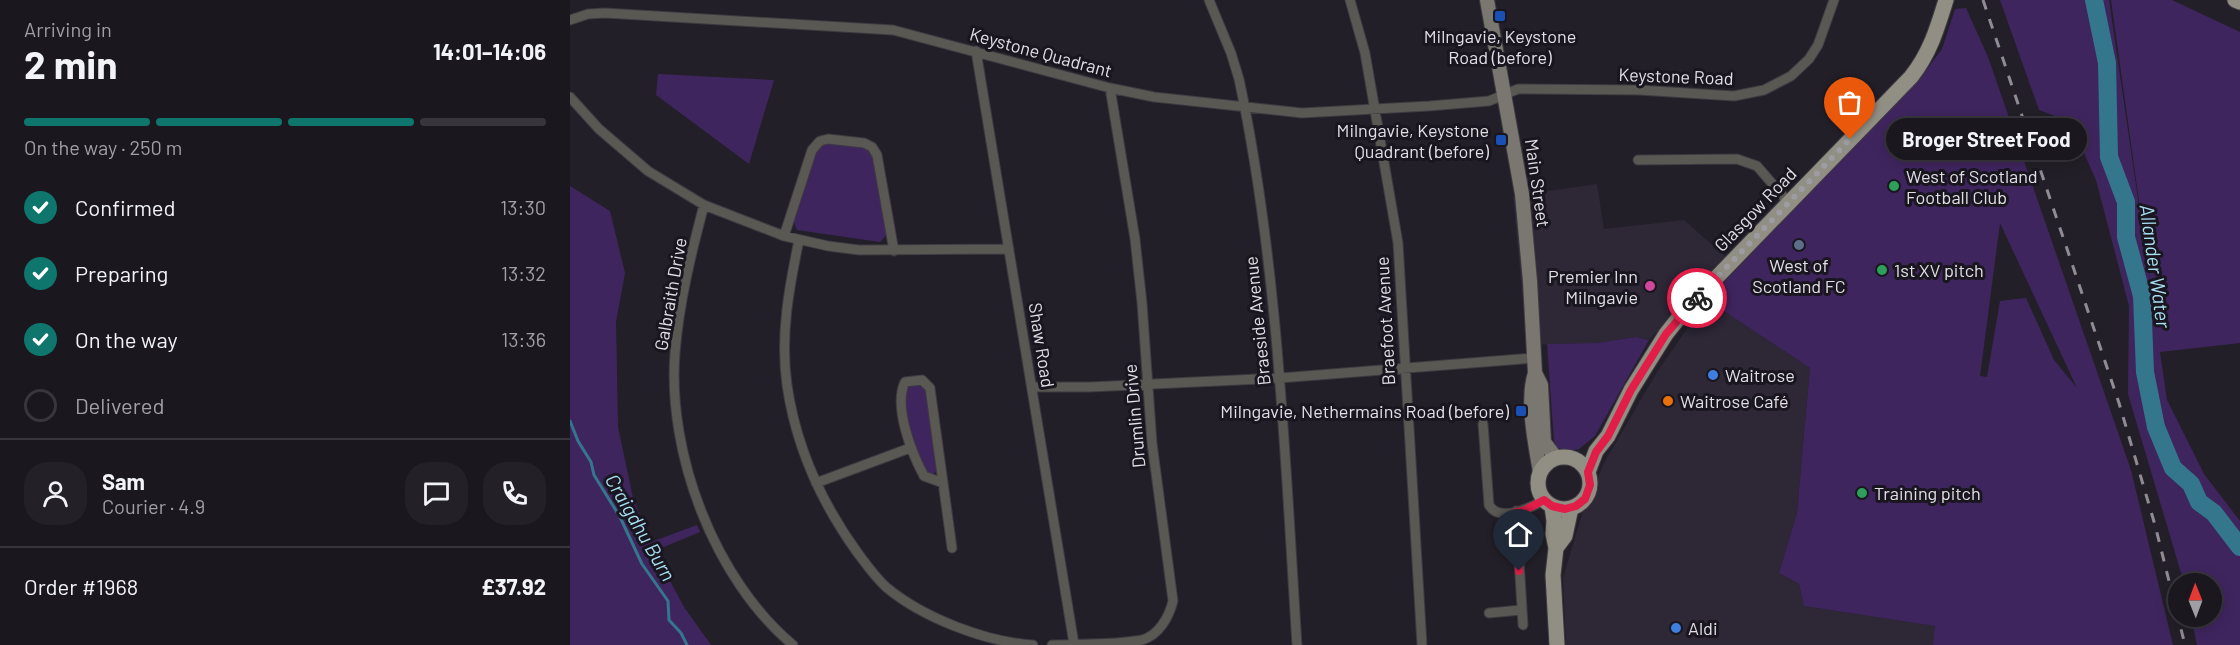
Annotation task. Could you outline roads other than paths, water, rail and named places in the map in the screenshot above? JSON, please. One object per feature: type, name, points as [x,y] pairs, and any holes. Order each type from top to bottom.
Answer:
[{"type":"main road","name":"Main Street","points":[[1487,0],[1522,194],[1535,373],[1531,386],[1535,443],[1540,472]]},
{"type":"main road","name":"Glasgow Road","points":[[1588,472],[1596,452],[1608,436],[1631,390],[1666,334],[1720,273],[1911,78],[1924,60],[1946,0]]},
{"type":"main road","points":[[2235,0],[2240,2]]},
{"type":"main road","name":"Main Street","points":[[1535,373],[1541,385],[1544,442],[1556,458]]},
{"type":"main road","points":[[1575,459],[1596,452]]},
{"type":"main road","points":[[1548,503],[1565,509],[1571,508],[1581,503],[1588,495],[1590,485],[1588,472],[1575,459],[1556,458],[1546,463],[1540,472],[1538,489],[1548,503],[1554,521],[1553,534],[1556,548],[1553,575],[1557,645]]},
{"type":"main road","points":[[1556,548],[1565,536],[1571,508]]},
{"type":"street","name":"Braeside Avenue","points":[[1209,0],[1231,53],[1245,107],[1266,249],[1280,378],[1298,645]]},
{"type":"street","name":"Braefoot Avenue","points":[[1350,0],[1365,53],[1398,243],[1422,645]]},
{"type":"street","name":"Keystone Road","points":[[1504,94],[1518,89],[1639,90],[1734,96],[1764,90],[1791,76],[1809,59],[1818,45],[1834,0]]},
{"type":"street","name":"Keystone Quadrant","points":[[570,20],[588,14],[604,13],[893,30],[1110,88],[1154,97],[1302,114],[1489,101],[1504,94]]},
{"type":"street","name":"Shaw Road","points":[[976,51],[1074,644]]},
{"type":"street","name":"Drumlin Drive","points":[[1052,645],[1142,640],[1156,632],[1163,624],[1173,601],[1152,443],[1135,239],[1110,88]]},
{"type":"street","points":[[570,97],[599,129],[648,171],[704,205],[784,236],[859,249],[894,251],[1010,249]]},
{"type":"street","points":[[784,236],[812,150],[820,141],[828,139],[864,143],[872,147],[877,155],[894,251]]},
{"type":"street","points":[[1638,160],[1737,159],[1757,166],[1789,203]]},
{"type":"street","name":"Galbraith Drive","points":[[704,205],[686,280],[675,355],[676,412],[681,437],[688,470],[710,533],[746,592],[766,618],[793,645]]},
{"type":"street","points":[[799,240],[785,316],[787,384],[800,442],[825,503],[873,574],[913,606],[957,626],[1001,640],[1033,645]]},
{"type":"street","points":[[1032,387],[1280,378],[1534,358]]},
{"type":"street","points":[[943,483],[924,476],[910,448],[900,393],[905,382],[922,380],[930,388],[952,548]]},
{"type":"street","points":[[1483,424],[1489,505],[1492,511],[1516,512],[1548,503]]},
{"type":"street","points":[[816,483],[910,448]]},
{"type":"street","points":[[1516,512],[1523,625]]},
{"type":"street","points":[[1489,613],[1521,610]]},
{"type":"waterway","name":"Allander Water","points":[[2094,0],[2107,63],[2109,157],[2126,202],[2126,237],[2142,296],[2145,372],[2156,427],[2173,468],[2191,484],[2199,502],[2214,513],[2240,547]]},
{"type":"waterway","name":"Craigdhu Burn","points":[[570,421],[578,441],[591,462],[594,475],[620,517],[642,564],[668,601],[669,620],[681,633],[687,645]]},
{"type":"railway","points":[[1983,0],[2119,403],[2155,525],[2185,645]]},
{"type":"place","name":"Milngavie, Keystone Road (before)","points":[[1500,16]]},
{"type":"place","name":"Broger Street Food","points":[[1850,139]]},
{"type":"place","name":"Milngavie, Keystone Quadrant (before)","points":[[1501,140]]},
{"type":"place","name":"West of Scotland Football Club","points":[[1894,186]]},
{"type":"place","name":"West of Scotland FC","points":[[1799,245]]},
{"type":"place","name":"1st XV pitch","points":[[1882,270]]},
{"type":"place","name":"Premier Inn Milngavie","points":[[1650,286]]},
{"type":"place","name":"Waitrose","points":[[1713,375]]},
{"type":"place","name":"Waitrose Café","points":[[1668,401]]},
{"type":"place","name":"Milngavie, Nethermains Road (before)","points":[[1521,411]]},
{"type":"place","name":"Training pitch","points":[[1862,493]]},
{"type":"place","name":"Aldi","points":[[1676,628]]}]
